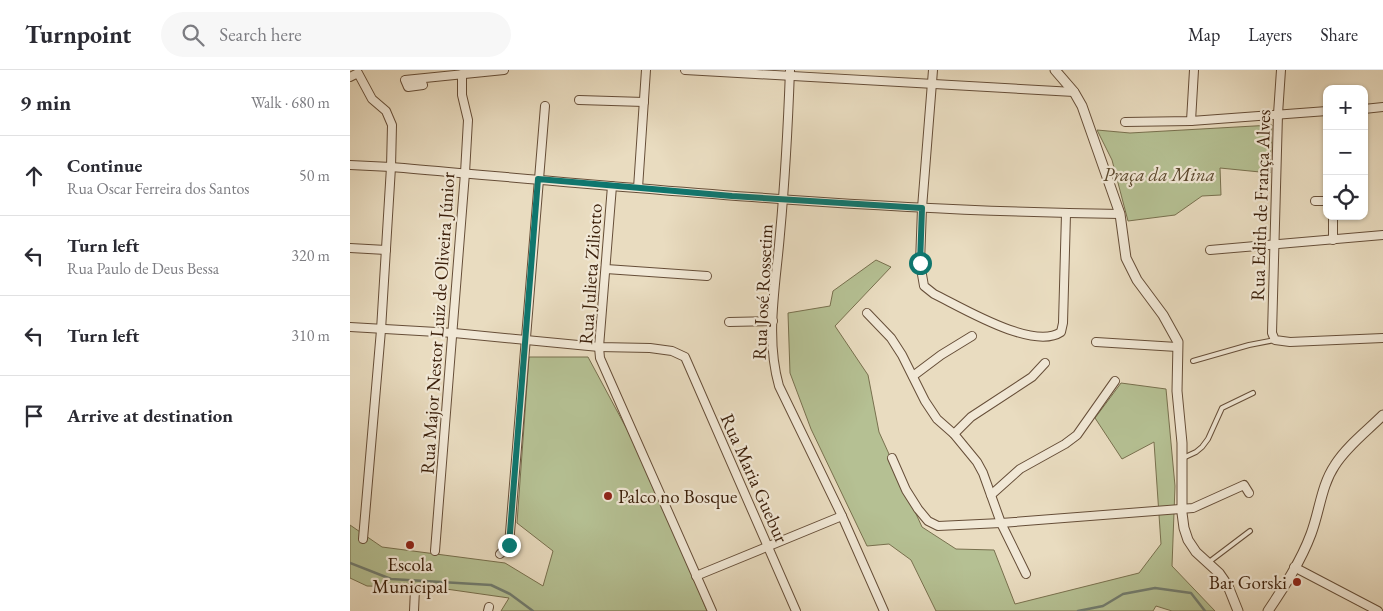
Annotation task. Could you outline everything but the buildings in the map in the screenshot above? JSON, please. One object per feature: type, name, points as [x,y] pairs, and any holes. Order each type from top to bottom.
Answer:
[{"type":"street","points":[[423,85],[408,87],[405,80],[442,73],[462,74],[504,70]]},
{"type":"street","points":[[638,188],[646,70]]},
{"type":"street","points":[[685,70],[790,72],[932,84],[1074,92]]},
{"type":"street","points":[[933,70],[922,208],[921,272],[924,286],[934,294],[1014,333],[1033,336],[1056,336],[1061,332],[1063,323],[1066,214]]},
{"type":"street","points":[[1055,70],[1074,92],[1082,106],[1120,214],[1126,258],[1137,280],[1163,315],[1178,342],[1178,405],[1183,458],[1182,509],[1184,528],[1188,540],[1196,552],[1209,562],[1228,586],[1238,611]]},
{"type":"street","points":[[1191,121],[1194,70]]},
{"type":"street","name":"Rua Edith de França Alves","points":[[1274,340],[1272,333],[1281,70]]},
{"type":"street","name":"Rua José Rossetim","points":[[790,72],[772,354],[779,386],[842,516],[884,611]]},
{"type":"street","points":[[350,77],[358,73],[372,100],[386,111],[392,125],[381,330],[363,539]]},
{"type":"street","name":"Rua Major Nestor Luiz de Oliveira Júnior","points":[[435,552],[454,333],[468,120],[463,98],[462,74]]},
{"type":"street","points":[[579,100],[644,102]]},
{"type":"street","points":[[500,554],[509,545],[545,106]]},
{"type":"street","points":[[1368,108],[1383,107]]},
{"type":"street","points":[[1125,122],[1191,121],[1323,111]]},
{"type":"street","points":[[350,165],[732,196],[922,208],[1066,214],[1120,214]]},
{"type":"street","name":"Rua Julieta Ziliotto","points":[[612,186],[599,346],[600,358],[712,611]]},
{"type":"street","points":[[1315,201],[1323,202]]},
{"type":"street","points":[[1332,220],[1333,240]]},
{"type":"street","points":[[1210,250],[1275,246],[1383,235]]},
{"type":"street","points":[[350,248],[386,250]]},
{"type":"street","points":[[606,268],[706,276]]},
{"type":"street","points":[[867,313],[892,338],[925,401],[937,419],[954,434],[977,462],[1001,523],[1026,574]]},
{"type":"street","points":[[729,322],[773,321]]},
{"type":"street","points":[[350,327],[454,333],[599,346]]},
{"type":"street","points":[[913,376],[941,355],[972,336]]},
{"type":"street","points":[[1274,340],[1290,342],[1383,338]]},
{"type":"street","points":[[1096,342],[1177,347]]},
{"type":"street","name":"Rua Maria Guebur","points":[[599,346],[650,348],[672,351],[685,357],[796,611]]},
{"type":"street","points":[[954,434],[971,418],[1032,377],[1045,363]]},
{"type":"street","points":[[991,495],[1020,469],[1065,444],[1077,435],[1115,381]]},
{"type":"street","points":[[1268,611],[1308,543],[1326,479],[1336,463],[1351,446],[1383,415]]},
{"type":"street","points":[[892,458],[906,490],[918,509],[928,521],[938,526],[1194,508],[1244,485],[1249,493]]},
{"type":"street","points":[[696,576],[842,516]]},
{"type":"street","points":[[1294,567],[1378,611],[1383,603]]},
{"type":"street","points":[[414,611],[415,590]]},
{"type":"lane","points":[[1193,362],[1249,345],[1274,340]]},
{"type":"lane","points":[[1183,458],[1202,447],[1222,408],[1253,393]]},
{"type":"lane","points":[[1209,562],[1250,531]]},
{"type":"green space","name":"Praça da Mina","points":[[1272,125],[1270,173],[1220,168],[1221,195],[1202,196],[1175,215],[1128,221],[1112,160],[1097,130],[1130,133]]},
{"type":"green space","points":[[876,260],[891,267],[835,326],[868,375],[879,432],[922,527],[956,549],[994,550],[1015,604],[1139,573],[1161,544],[1154,442],[1122,459],[1095,418],[1121,383],[1166,389],[1175,486],[1172,566],[1215,611],[1172,611],[1156,606],[1153,611],[936,611],[911,560],[889,544],[867,546],[811,429],[790,373],[788,313],[830,306],[833,291]]},
{"type":"green space","points":[[529,357],[588,357],[651,474],[707,611],[501,611],[509,598],[439,588],[367,586],[350,578],[350,525],[382,547],[505,563],[543,586],[553,551],[517,523]]},
{"type":"waterway","points":[[350,563],[391,579],[491,585],[510,594],[533,611]]},
{"type":"waterway","points":[[1078,611],[1103,606],[1123,594],[1155,588],[1191,593],[1205,611]]},
{"type":"place","name":"Palco no Bosque","points":[[608,496]]},
{"type":"place","name":"Escola Municipal","points":[[410,545]]},
{"type":"place","name":"Bar Gorski","points":[[1297,582]]},
{"type":"route","points":[[509,545],[538,179],[732,196],[922,208],[920,263]]}]
